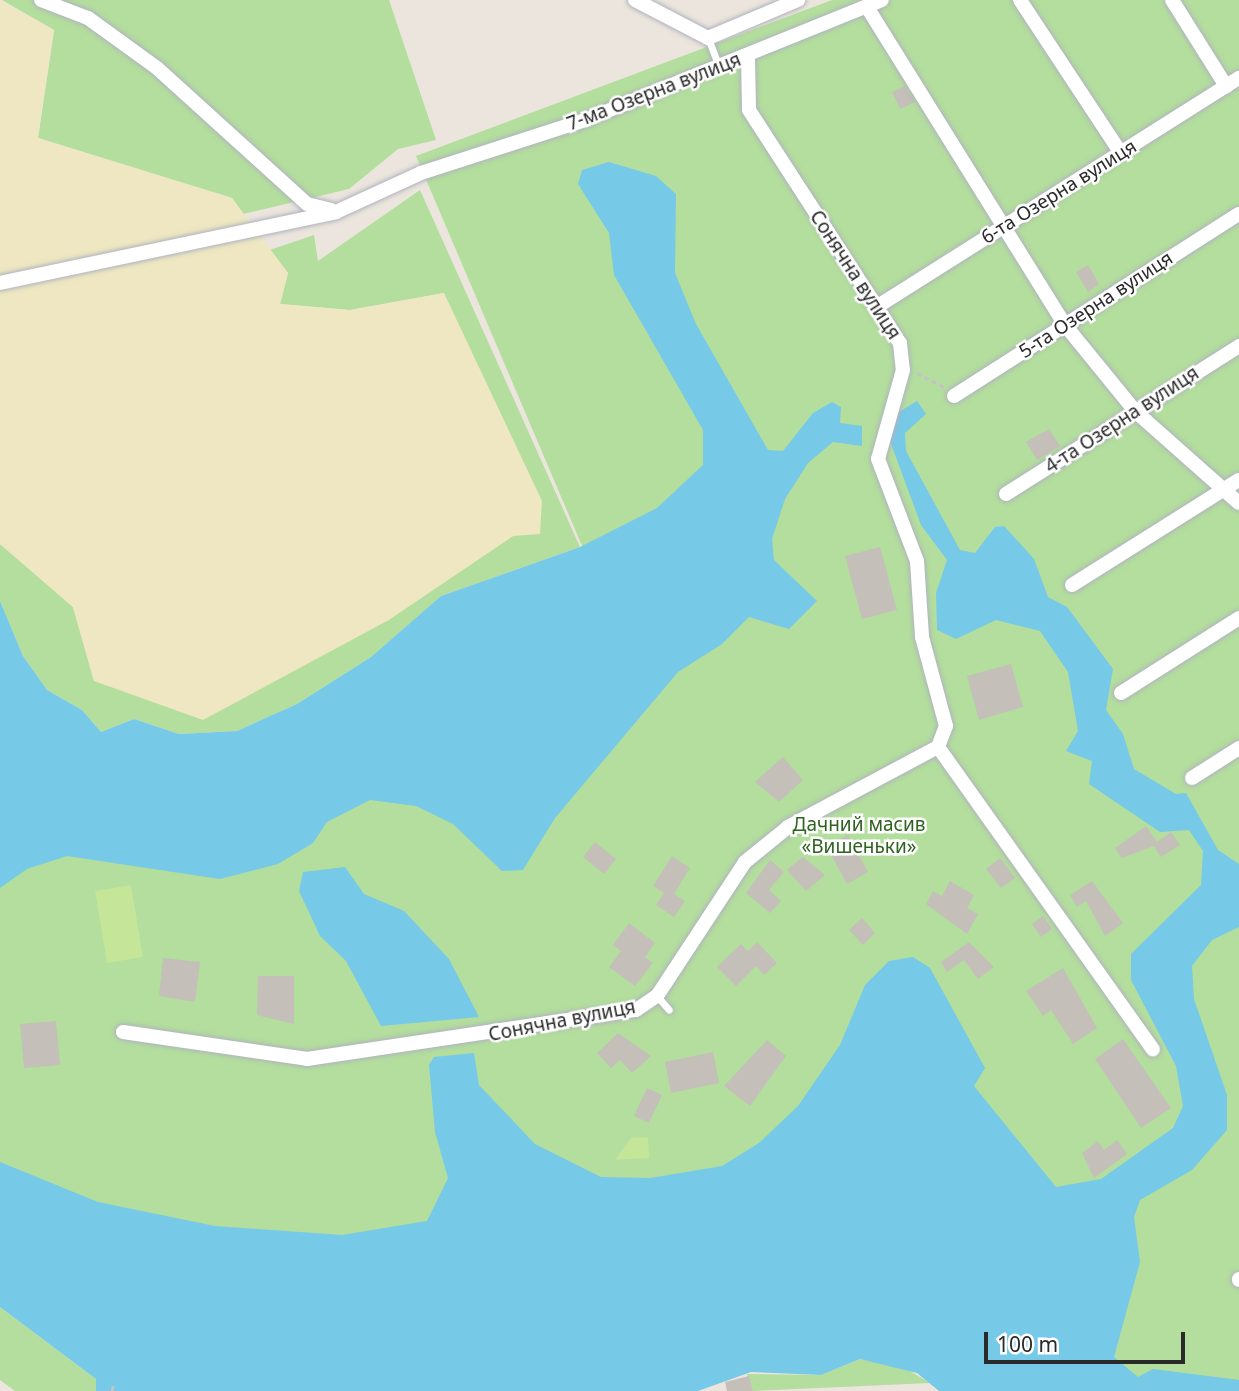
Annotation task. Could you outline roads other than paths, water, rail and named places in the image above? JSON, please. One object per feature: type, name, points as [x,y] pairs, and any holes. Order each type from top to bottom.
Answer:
[{"type":"street","points":[[41,0],[88,18],[157,68],[307,204],[336,212]]},
{"type":"street","points":[[635,0],[708,38],[798,0]]},
{"type":"street","name":"7-ма Озерна вулиця","points":[[0,283],[336,212],[421,173],[720,68],[883,0]]},
{"type":"street","points":[[1020,0],[1121,153]]},
{"type":"street","points":[[1172,0],[1233,82]]},
{"type":"street","points":[[867,6],[1065,325],[1136,412],[1226,488],[1239,503]]},
{"type":"street","name":"Сонячна вулиця","points":[[123,1032],[307,1059],[636,1010],[657,996],[745,862],[788,827],[938,747],[946,726],[922,637],[917,561],[878,459],[904,370],[900,343],[748,110],[748,57]]},
{"type":"street","name":"6-та Озерна вулиця","points":[[878,306],[1233,82]]},
{"type":"street","name":"5-та Озерна вулиця","points":[[954,396],[1239,214]]},
{"type":"street","name":"4-та Озерна вулиця","points":[[1006,494],[1239,346]]},
{"type":"street","points":[[1072,585],[1239,480]]},
{"type":"street","points":[[1121,693],[1239,618]]},
{"type":"street","points":[[938,747],[1153,1048]]},
{"type":"street","points":[[1192,778],[1239,748]]},
{"type":"lane","points":[[708,38],[720,68]]},
{"type":"lane","points":[[657,996],[669,1010]]},
{"type":"water","points":[[609,162],[656,176],[676,194],[675,273],[696,324],[768,450],[783,451],[813,413],[832,402],[841,407],[840,423],[862,426],[862,446],[833,442],[808,463],[785,499],[772,539],[774,560],[817,601],[789,629],[749,617],[722,644],[678,672],[555,818],[523,870],[502,871],[453,824],[416,806],[370,800],[327,822],[313,843],[278,864],[220,879],[67,856],[27,869],[0,888],[0,601],[23,656],[47,690],[82,710],[101,732],[134,719],[179,734],[237,731],[297,704],[371,657],[441,596],[580,547],[657,508],[703,465],[703,430],[614,275],[609,233],[578,184],[582,170]]},
{"type":"water","points":[[917,401],[926,414],[905,433],[906,451],[960,550],[975,553],[995,527],[1004,526],[1034,559],[1048,597],[1067,607],[1113,669],[1106,710],[1123,734],[1134,769],[1176,794],[1186,793],[1218,850],[1239,864],[1239,927],[1212,940],[1192,966],[1194,999],[1227,1095],[1227,1130],[1192,1170],[1140,1200],[1134,1217],[1140,1262],[1114,1357],[1138,1377],[1153,1369],[1239,1380],[1239,1391],[939,1391],[917,1373],[860,1359],[821,1375],[751,1372],[698,1391],[96,1391],[96,1379],[0,1307],[0,1162],[98,1202],[215,1226],[342,1235],[427,1221],[448,1178],[435,1132],[429,1065],[434,1057],[474,1053],[479,1085],[535,1144],[601,1177],[650,1178],[722,1166],[759,1143],[798,1106],[840,1045],[865,985],[889,961],[913,957],[930,968],[985,1068],[974,1086],[1056,1187],[1101,1179],[1173,1128],[1183,1106],[1176,1066],[1131,980],[1131,954],[1201,885],[1203,851],[1189,830],[1160,832],[1089,784],[1092,761],[1066,751],[1078,731],[1068,672],[1040,631],[996,620],[956,639],[937,630],[936,593],[947,560],[921,525],[887,433],[899,412]]},
{"type":"water","points":[[345,867],[364,894],[404,911],[449,959],[479,1017],[381,1026],[346,961],[320,936],[299,891],[303,872]]},
{"type":"park label","name":"Дачний масив «Вишеньки»","points":[[859,836]]}]
